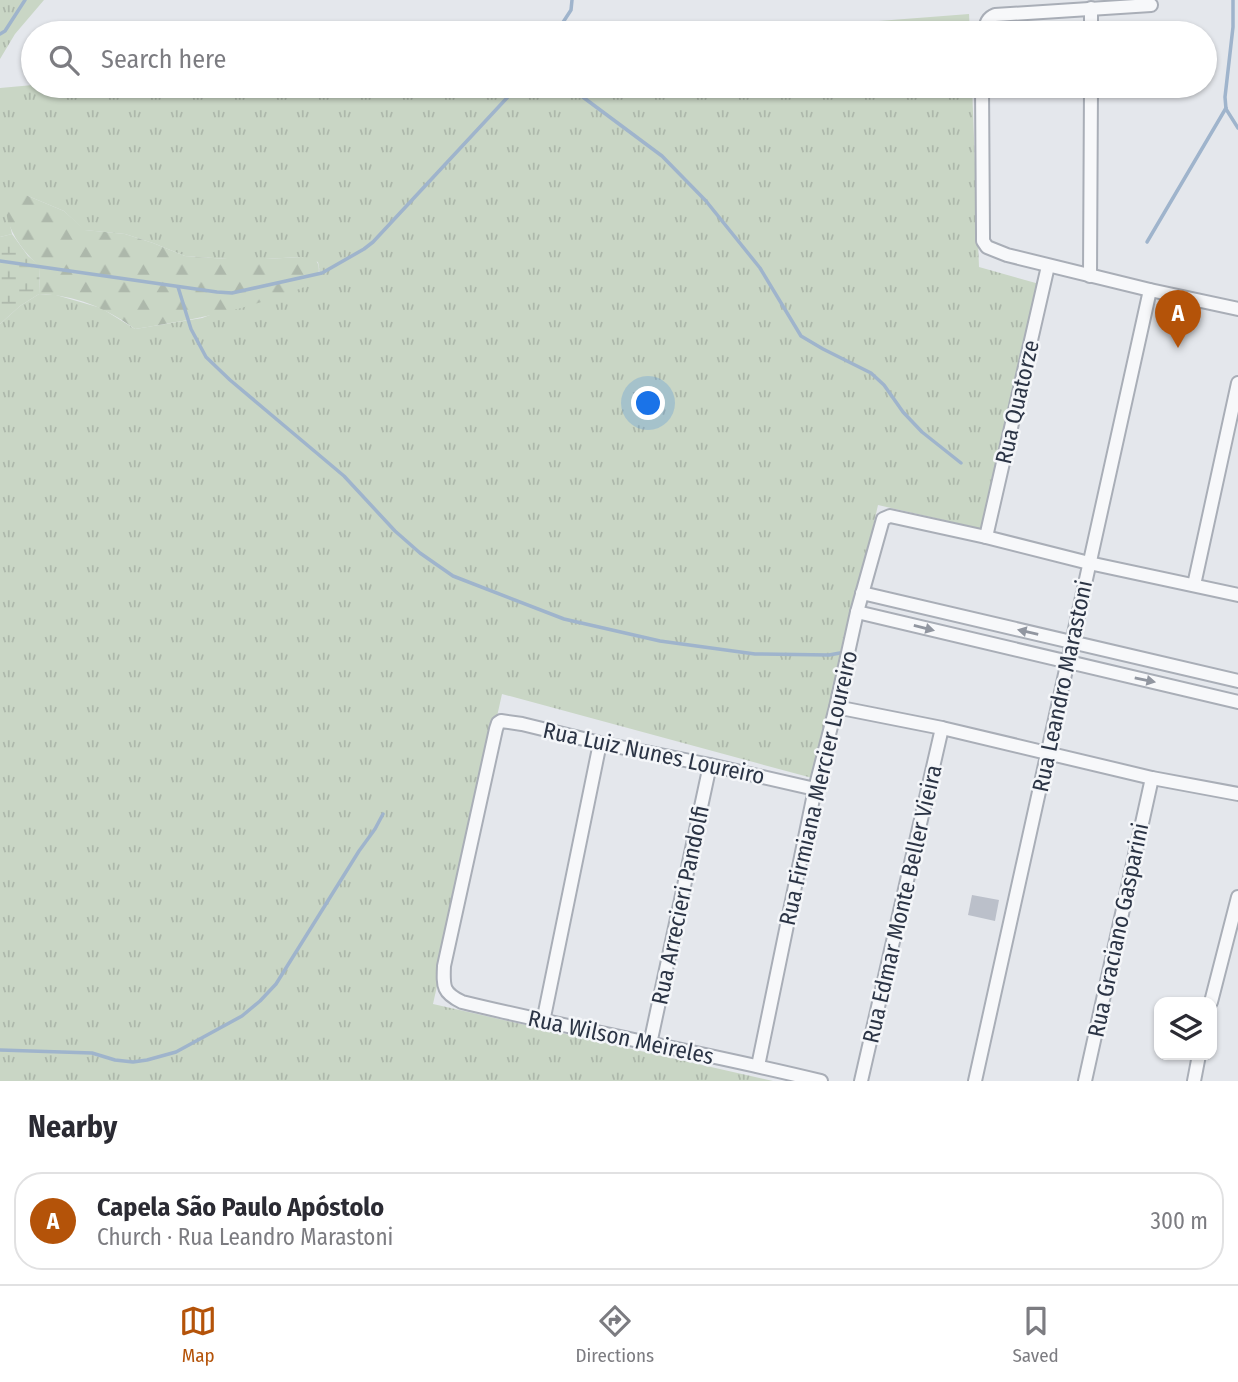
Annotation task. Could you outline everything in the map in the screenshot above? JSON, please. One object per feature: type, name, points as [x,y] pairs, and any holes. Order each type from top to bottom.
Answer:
[{"type":"street","points":[[988,21],[989,17],[995,15],[1151,5]]},
{"type":"street","points":[[1091,8],[1091,21]]},
{"type":"street","points":[[982,98],[983,242],[987,247],[1048,267],[1238,309]]},
{"type":"street","points":[[1090,276],[1091,98]]},
{"type":"street","name":"Rua Quatorze","points":[[986,537],[1048,267]]},
{"type":"street","name":"Rua Leandro Marastoni","points":[[975,1081],[1150,290]]},
{"type":"street","points":[[1195,585],[1238,383]]},
{"type":"street","name":"Rua Firmiana Mercier Loureiro","points":[[758,1066],[816,789],[881,521],[890,516],[986,537]]},
{"type":"street","points":[[986,537],[1089,563],[1238,595]]},
{"type":"street","points":[[862,593],[1238,681]]},
{"type":"street","points":[[858,612],[1238,702]]},
{"type":"street","points":[[961,637],[967,618]]},
{"type":"street","points":[[1173,686],[1178,666]]},
{"type":"street","points":[[836,707],[943,728],[1152,778],[1238,794]]},
{"type":"street","name":"Rua Luiz Nunes Loureiro","points":[[462,1002],[446,992],[444,966],[498,723],[505,721],[523,724],[816,789]]},
{"type":"street","name":"Rua Edmar Monte Beller Vieira","points":[[861,1081],[943,728]]},
{"type":"street","points":[[543,1022],[600,743]]},
{"type":"street","name":"Rua Arrecieri Pandolfi","points":[[650,1044],[710,765]]},
{"type":"street","name":"Rua Graciano Gasparini","points":[[1085,1081],[1152,778]]},
{"type":"street","points":[[1212,997],[1238,897]]},
{"type":"street","name":"Rua Wilson Meireles","points":[[462,1002],[543,1022],[821,1081]]},
{"type":"street","points":[[1194,1081],[1198,1060]]},
{"type":"green space","points":[[0,0],[44,0],[26,21],[21,21],[21,27],[0,59]]},
{"type":"green space","points":[[969,14],[969,21],[879,21]]},
{"type":"green space","points":[[21,86],[21,98],[972,98],[979,267],[1043,285],[987,530],[878,505],[816,779],[502,694],[433,1004],[773,1081],[0,1081],[0,324],[39,294],[56,295],[101,308],[135,329],[202,318],[320,273],[318,262],[300,257],[227,259],[185,256],[125,234],[84,230],[64,211],[28,196],[6,206],[12,234],[0,237],[0,88]]},
{"type":"green space","points":[[12,192],[64,211],[85,230],[125,234],[185,256],[315,259],[319,267],[318,276],[316,282],[249,306],[135,329],[90,304],[39,294],[40,267],[25,252],[13,234],[6,214],[7,193]]},
{"type":"green space","points":[[12,234],[28,256],[40,266],[39,294],[0,324],[0,237]]},
{"type":"building","points":[[972,895],[999,900],[995,921],[968,915]]},
{"type":"waterway","points":[[0,34],[5,31],[25,0]]},
{"type":"waterway","points":[[564,21],[571,10],[572,0]]},
{"type":"waterway","points":[[1233,0],[1233,27],[1225,97],[1226,109],[1238,128]]},
{"type":"waterway","points":[[0,261],[232,293],[322,273],[373,242],[507,98]]},
{"type":"waterway","points":[[584,98],[662,156],[706,201],[760,268],[801,336],[871,373],[922,432],[961,463]]},
{"type":"waterway","points":[[1147,242],[1226,108]]},
{"type":"waterway","points":[[178,287],[191,329],[206,357],[344,476],[395,531],[453,576],[564,619],[660,641],[755,654],[840,653]]},
{"type":"waterway","points":[[0,1050],[92,1053],[133,1062],[176,1052],[242,1016],[276,984],[383,814]]},
{"type":"place","name":"Capela São Paulo Apóstolo","points":[[1178,348]]}]
